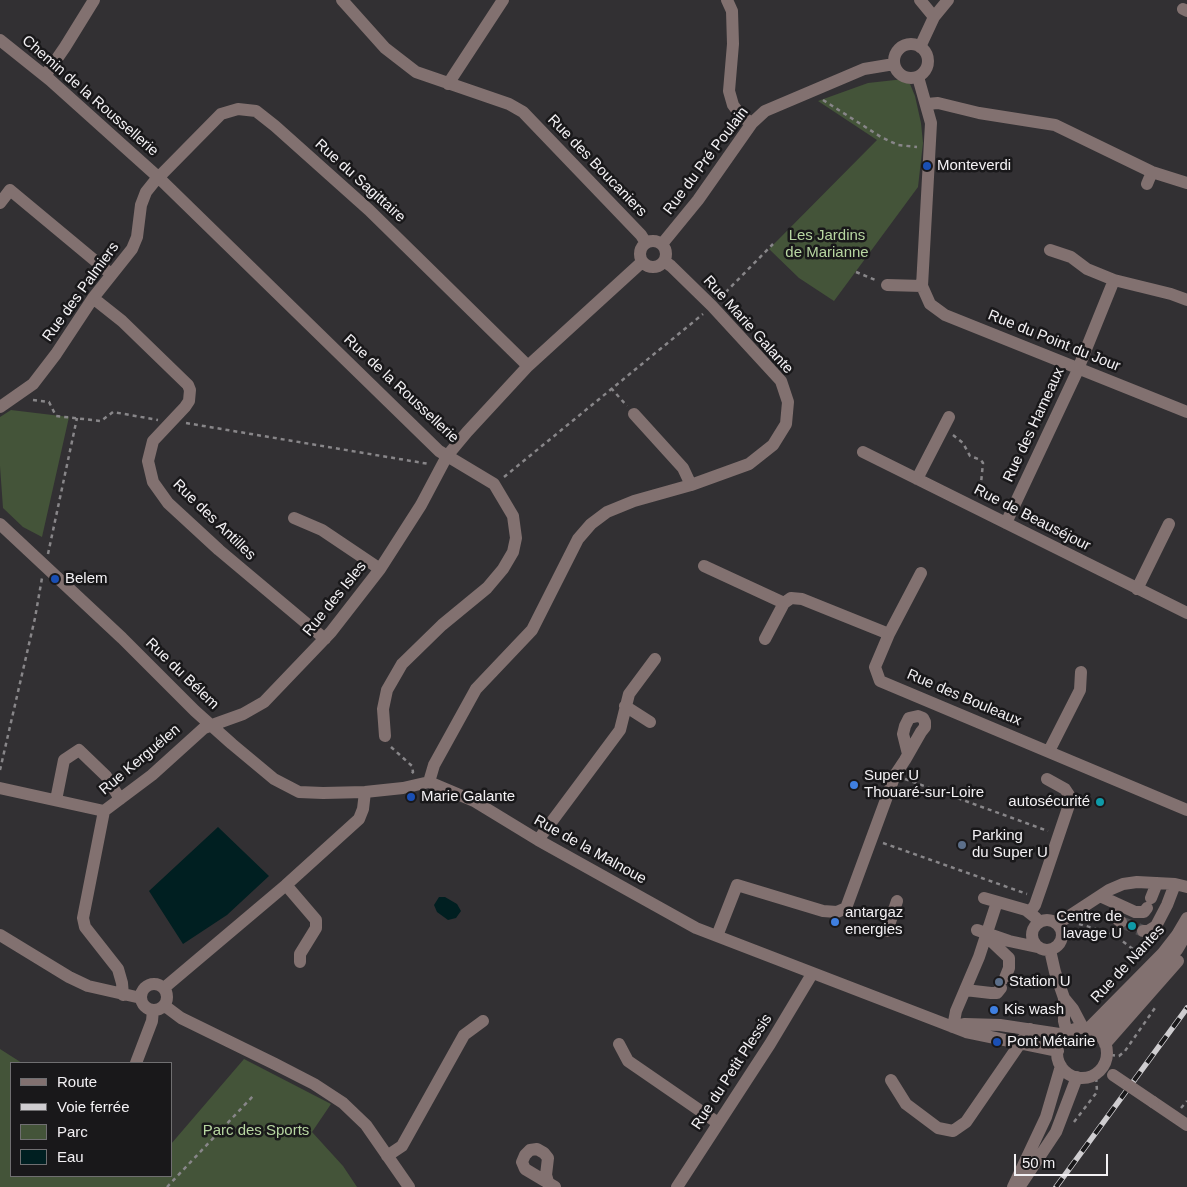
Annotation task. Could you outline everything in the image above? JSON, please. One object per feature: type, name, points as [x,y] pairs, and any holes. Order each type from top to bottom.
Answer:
[{"type":"street","points":[[45,76],[66,47],[94,0]]},
{"type":"street","points":[[342,0],[385,48],[416,72],[448,84],[503,0]]},
{"type":"street","points":[[727,0],[732,11],[733,44],[728,90],[733,105],[742,117],[752,124]]},
{"type":"street","points":[[920,0],[934,18]]},
{"type":"street","points":[[920,47],[934,18],[948,0]]},
{"type":"street","name":"Chemin de la Roussellerie","points":[[0,40],[45,76],[158,177]]},
{"type":"street","points":[[909,44],[920,47],[924,50],[928,60],[926,70],[913,79],[898,73],[894,59],[899,49],[909,44]]},
{"type":"street","name":"Rue du Pré Poulain","points":[[662,244],[698,200],[752,124],[765,111],[864,69],[894,64]]},
{"type":"street","points":[[887,285],[922,286],[931,123],[918,77]]},
{"type":"street","name":"Rue des Boucaniers","points":[[448,84],[508,104],[523,112],[646,242]]},
{"type":"street","points":[[927,104],[938,103],[979,113],[1056,125],[1149,178],[1187,183]]},
{"type":"street","name":"Rue du Sagittaire","points":[[158,177],[221,114],[238,108],[256,112],[275,126],[369,210],[528,366]]},
{"type":"street","name":"Rue des Palmiers","points":[[0,407],[34,384],[93,298],[132,249],[137,237],[141,205],[146,192],[158,177]]},
{"type":"street","name":"Rue de la Roussellerie","points":[[158,177],[439,451],[494,484],[513,516],[516,538],[513,552],[503,569],[487,588],[442,625],[402,664],[387,690],[383,709],[385,736]]},
{"type":"street","points":[[0,203],[10,190],[112,274]]},
{"type":"street","points":[[654,240],[662,244],[666,250],[664,261],[653,267],[642,262],[640,250],[646,242],[654,240]]},
{"type":"street","points":[[1050,250],[1071,257],[1087,270],[1114,280],[1171,294],[1187,300]]},
{"type":"street","name":"Rue Marie Galante","points":[[429,782],[434,765],[476,689],[532,630],[578,539],[591,524],[607,512],[634,501],[691,485],[749,464],[773,445],[786,424],[788,402],[781,382],[712,306],[664,261]]},
{"type":"street","points":[[447,456],[528,366],[642,262]]},
{"type":"street","name":"Rue des Hameaux","points":[[1006,523],[1078,368],[1114,280]]},
{"type":"street","name":"Rue du Point du Jour","points":[[922,286],[930,304],[945,314],[1187,412]]},
{"type":"street","name":"Rue des Antilles","points":[[93,298],[122,321],[188,385],[190,390],[189,401],[153,441],[148,461],[152,482],[168,503],[219,550],[325,639]]},
{"type":"street","points":[[634,414],[683,468],[691,485]]},
{"type":"street","points":[[917,479],[949,417]]},
{"type":"street","name":"Rue de Beauséjour","points":[[863,452],[1137,590],[1187,613]]},
{"type":"street","name":"Rue des Isles","points":[[212,726],[244,714],[264,702],[325,639],[380,569],[421,505],[447,456]]},
{"type":"street","points":[[294,518],[322,530],[380,569]]},
{"type":"street","name":"Rue du Bélem","points":[[0,524],[212,726],[274,779],[299,792],[365,792]]},
{"type":"street","points":[[1137,590],[1169,524]]},
{"type":"street","points":[[704,566],[784,603]]},
{"type":"street","name":"Rue des Bouleaux","points":[[921,572],[889,634],[875,667],[880,681],[1187,810]]},
{"type":"street","points":[[765,639],[784,603],[791,598],[802,599],[889,634]]},
{"type":"street","points":[[538,840],[620,730],[629,694],[655,659]]},
{"type":"street","points":[[1049,751],[1080,690],[1081,672]]},
{"type":"street","points":[[625,706],[650,722]]},
{"type":"street","points":[[717,936],[737,885],[823,912],[837,912],[846,908],[895,775],[925,727],[923,718],[918,716],[909,718],[904,726],[903,734],[908,754]]},
{"type":"street","name":"Rue Kerguélen","points":[[0,788],[104,811],[152,775],[204,728],[212,726]]},
{"type":"street","points":[[56,800],[64,760],[79,750],[106,776],[120,799]]},
{"type":"street","points":[[1030,912],[1037,898],[1070,802],[1069,795],[1065,789],[1047,779]]},
{"type":"street","points":[[164,988],[286,886],[360,819],[364,809],[365,792],[403,788],[429,782]]},
{"type":"street","name":"Rue de la Malnoue","points":[[429,782],[474,801],[538,840],[696,928],[966,1032],[1058,1051]]},
{"type":"street","points":[[104,811],[83,918],[85,927],[118,969],[123,995]]},
{"type":"street","points":[[1037,947],[1032,939],[1032,934],[1039,922],[1048,920],[1062,921],[1100,896],[1123,884],[1137,882],[1181,886],[1167,905],[1156,926],[1148,931],[1143,931]]},
{"type":"street","points":[[1100,896],[1141,913],[1149,903],[1157,883]]},
{"type":"street","points":[[286,886],[316,920],[316,928],[300,954],[300,962]]},
{"type":"street","points":[[984,898],[1030,912],[1039,922]]},
{"type":"street","points":[[887,931],[897,901]]},
{"type":"street","points":[[953,1027],[956,1011],[965,990],[982,932],[997,902]]},
{"type":"street","points":[[1120,905],[1116,913],[1117,919],[1121,922]]},
{"type":"street","name":"Rue de Nantes","points":[[1096,1038],[1146,970],[1177,935],[1187,918]]},
{"type":"street","points":[[982,932],[1009,941],[1037,947],[1041,950],[1050,950],[1058,946],[1062,937],[1060,928],[1062,921]]},
{"type":"street","points":[[965,990],[991,994],[997,993],[1009,968],[1009,958],[982,932]]},
{"type":"street","points":[[1096,1038],[1177,950],[1187,932]]},
{"type":"street","points":[[0,935],[68,977],[88,986],[141,998]]},
{"type":"street","points":[[1096,1038],[1160,984],[1187,947]]},
{"type":"street","points":[[1050,950],[1064,998],[1066,1034]]},
{"type":"street","name":"Rue du Petit Plessis","points":[[677,1187],[770,1044],[812,974]]},
{"type":"street","points":[[136,1062],[152,1021],[159,1008],[168,999],[164,988],[156,984],[147,986],[142,993],[141,998],[146,1008],[159,1008],[314,1084],[342,1103],[366,1125],[410,1187]]},
{"type":"street","points":[[1064,998],[1096,1038],[1108,1071],[1187,1126]]},
{"type":"street","points":[[388,1156],[402,1146],[464,1035],[483,1021]]},
{"type":"street","name":"Rue de la Malnoue","points":[[953,1027],[965,1024],[1000,1025],[1066,1034]]},
{"type":"street","points":[[891,1080],[906,1104],[938,1128],[953,1131],[966,1122],[1030,1029]]},
{"type":"street","points":[[1013,1187],[1046,1117],[1061,1066],[1058,1051],[1061,1040],[1066,1034],[1077,1029],[1096,1038]]},
{"type":"street","points":[[620,1044],[628,1061],[718,1123]]},
{"type":"street","points":[[1061,1066],[1066,1072],[1077,1077],[1090,1077],[1108,1071]]},
{"type":"street","points":[[1019,1187],[1029,1175],[1056,1132],[1077,1077]]},
{"type":"path","points":[[809,92],[881,137],[898,145],[930,149]]},
{"type":"path","points":[[494,484],[712,306],[773,244]]},
{"type":"path","points":[[856,272],[887,285]]},
{"type":"path","points":[[612,388],[634,414]]},
{"type":"path","points":[[15,397],[49,402],[56,416],[101,421],[113,412],[430,464],[440,470]]},
{"type":"path","points":[[0,770],[35,618],[77,418]]},
{"type":"path","points":[[942,430],[958,438],[970,456],[981,460],[983,463],[981,483],[972,506]]},
{"type":"path","points":[[385,736],[391,747],[412,766],[413,772],[403,779],[403,788]]},
{"type":"path","points":[[895,775],[1059,835]]},
{"type":"path","points":[[871,839],[1037,898]]},
{"type":"path","points":[[1062,921],[1113,934],[1146,959],[1143,964],[1146,970]]},
{"type":"path","points":[[1096,1038],[1119,1056],[1162,998]]},
{"type":"path","points":[[167,1187],[254,1095]]},
{"type":"green space","name":"Les Jardins de Marianne","points":[[904,79],[910,84],[915,96],[921,123],[923,143],[918,187],[834,301],[799,278],[769,249],[877,140],[818,101],[868,83]]},
{"type":"green space","points":[[11,410],[69,417],[42,537],[23,527],[3,508],[0,466],[0,417]]},
{"type":"green space","name":"Parc des Sports","points":[[0,1049],[20,1062],[10,1062],[10,1177],[172,1177],[172,1143],[244,1059],[331,1104],[312,1132],[343,1166],[357,1187],[0,1187]]},
{"type":"water","points":[[218,827],[269,876],[227,915],[183,944],[149,891]]},
{"type":"water","points":[[439,897],[445,897],[457,904],[461,911],[456,918],[448,920],[437,912],[434,905]]},
{"type":"tunnel","points":[[1121,922],[1143,931]]},
{"type":"railway","points":[[1056,1187],[1187,1008]]},
{"type":"place","name":"Monteverdi","points":[[927,166]]},
{"type":"place","name":"Belem","points":[[55,579]]},
{"type":"place","name":"Super U Thouaré-sur-Loire","points":[[854,785]]},
{"type":"place","name":"Marie Galante","points":[[411,797]]},
{"type":"place","name":"autosécurité","points":[[1100,802]]},
{"type":"place","name":"Parking du Super U","points":[[962,845]]},
{"type":"place","name":"antargaz energies","points":[[835,922]]},
{"type":"place","name":"Centre de lavage U","points":[[1132,926]]},
{"type":"place","name":"Station U","points":[[999,982]]},
{"type":"place","name":"Kis wash","points":[[994,1010]]},
{"type":"place","name":"Pont Métairie","points":[[997,1042]]}]
